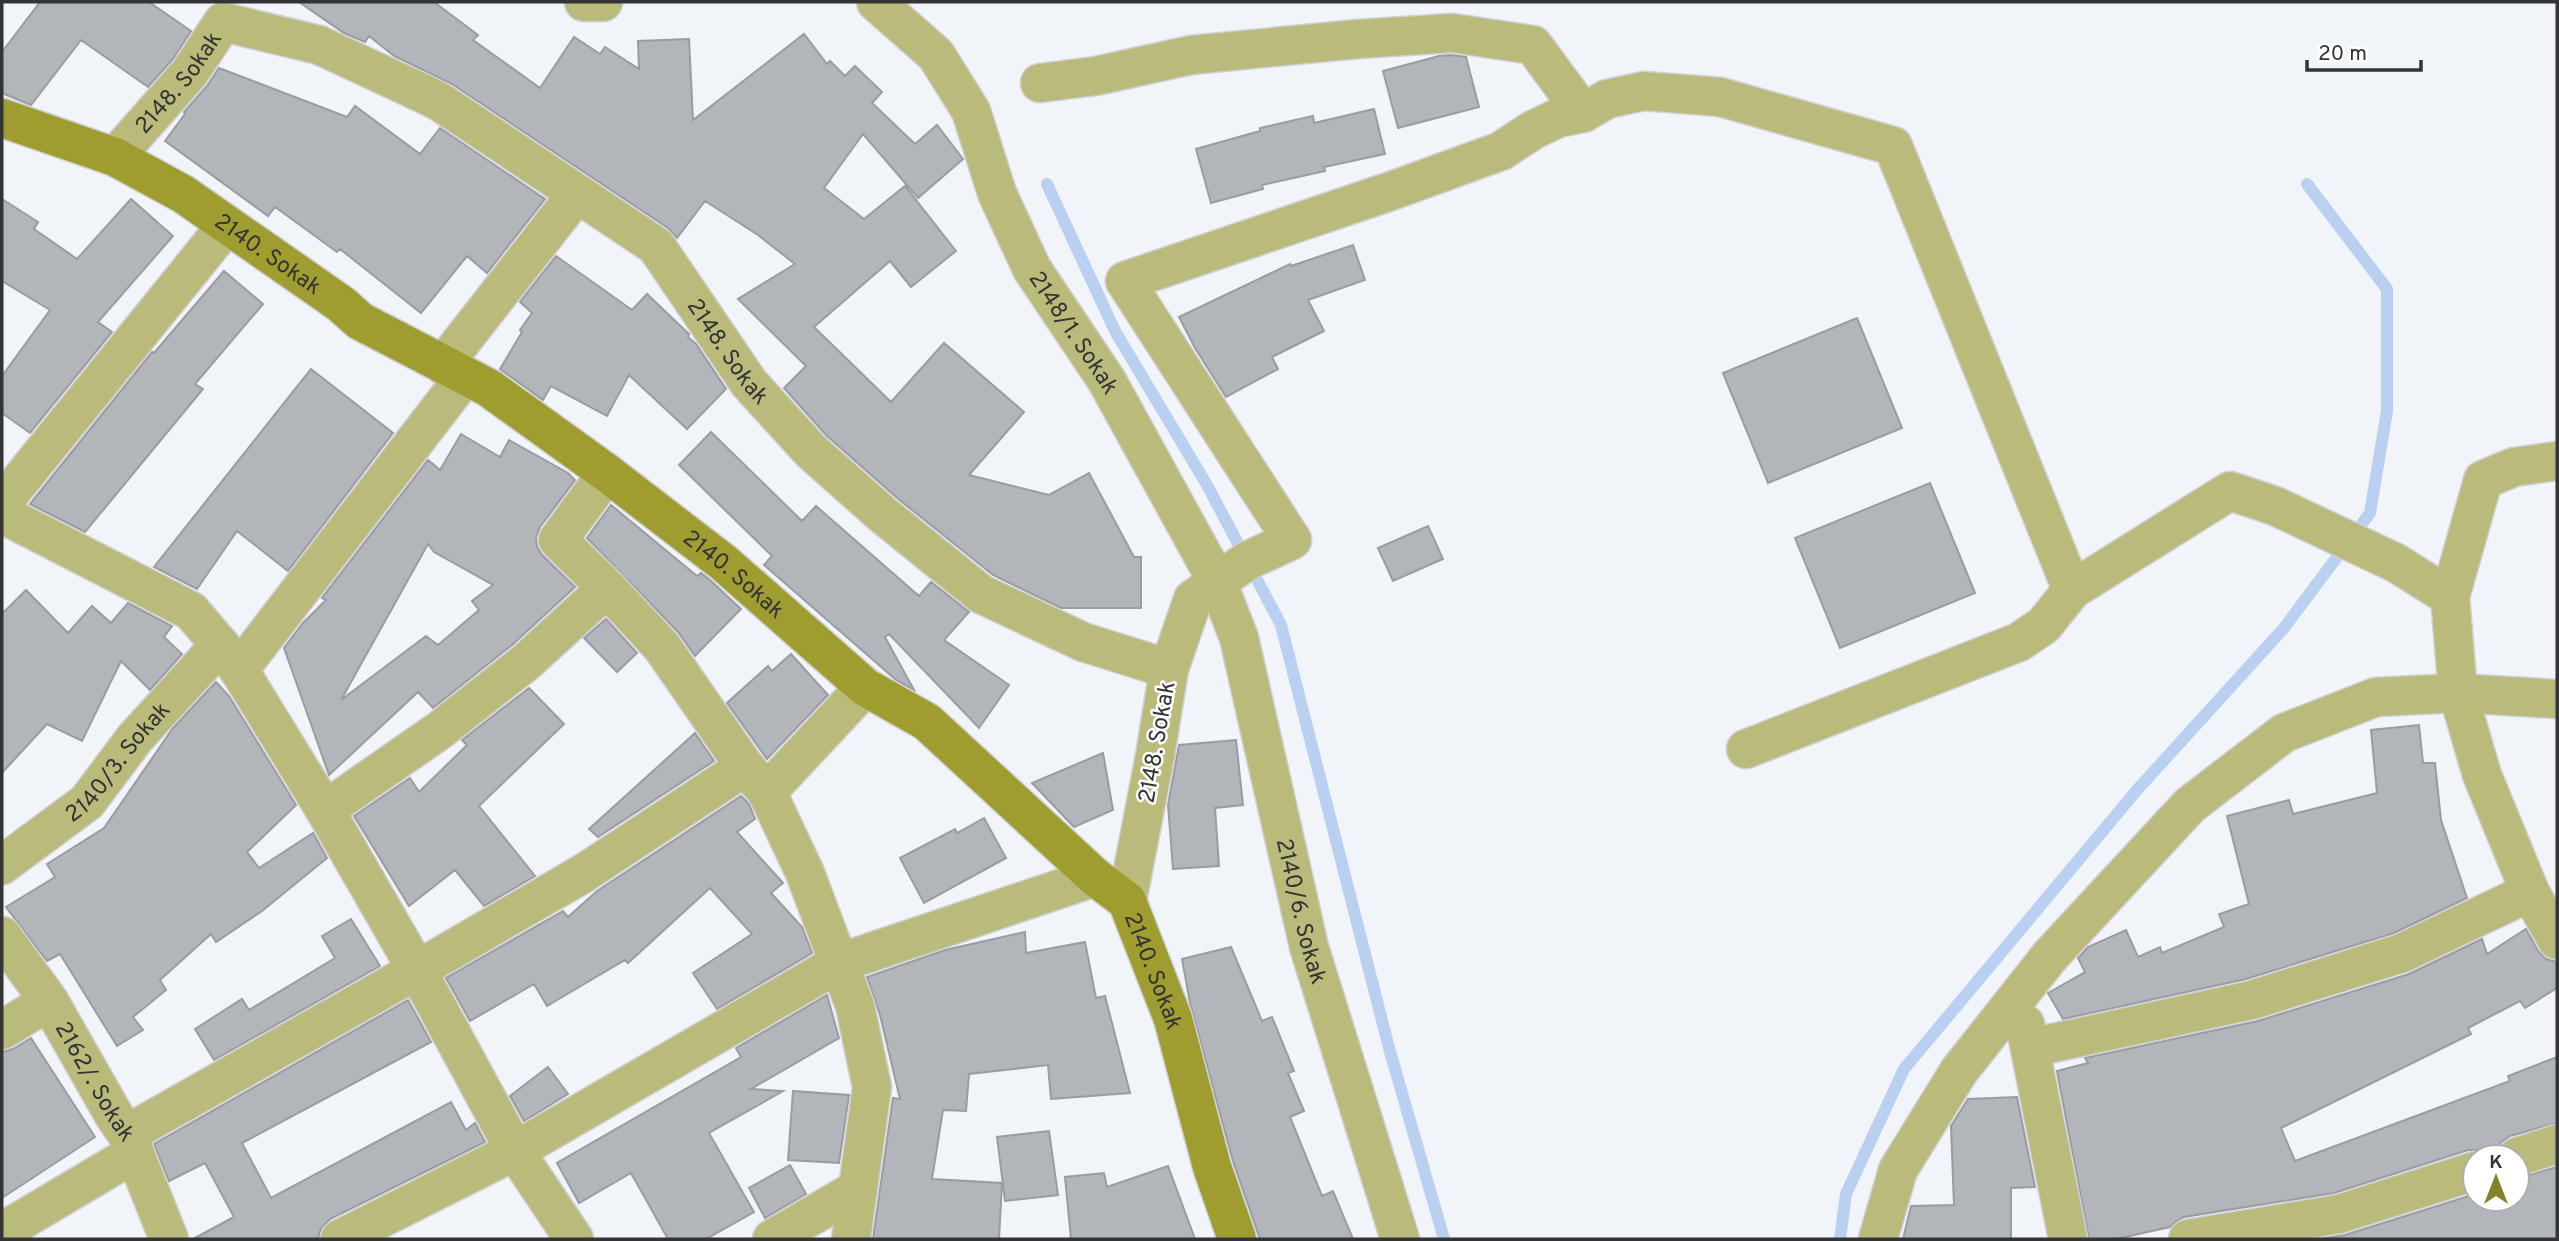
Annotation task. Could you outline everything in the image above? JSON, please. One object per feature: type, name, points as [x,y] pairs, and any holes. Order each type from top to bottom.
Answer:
[{"type":"street","points":[[584,2],[603,2]]},
{"type":"street","name":"2148/1. Sokak","points":[[876,2],[936,55],[971,111],[997,193],[1032,269],[1107,381],[1217,582]]},
{"type":"street","name":"2148. Sokak","points":[[115,157],[190,72],[223,22],[319,45],[440,102],[656,246],[749,383],[802,442],[882,514],[981,594],[1083,642],[1169,669],[1127,901]]},
{"type":"street","points":[[1040,83],[1096,76],[1191,55],[1452,33],[1533,45],[1583,113]]},
{"type":"street","points":[[1169,669],[1193,599],[1247,561],[1292,540],[1125,281],[1501,151],[1533,130],[1558,118],[1583,113],[1607,99],[1644,91],[1720,97],[1893,146],[2072,590]]},
{"type":"street","name":"2140. Sokak","points":[[2,118],[115,157],[183,194],[341,304],[360,321],[489,388],[607,473],[724,563],[865,687],[927,722],[1095,877],[1127,901],[1173,1018],[1212,1167],[1237,1239]]},
{"type":"street","name":"2140/3. Sokak","points":[[2,865],[87,802],[135,738],[230,657],[454,371],[576,195]]},
{"type":"street","points":[[2,503],[226,226]]},
{"type":"street","points":[[2557,461],[2514,467],[2483,480],[2450,597],[2458,693],[2482,775],[2530,892],[2557,940]]},
{"type":"street","points":[[607,473],[558,540],[662,647],[756,780],[805,873],[855,1006],[872,1087],[851,1239]]},
{"type":"street","points":[[1746,748],[2019,642],[2044,625],[2072,590],[2230,491],[2275,506],[2396,563],[2450,597]]},
{"type":"street","points":[[2,514],[191,611],[230,657],[325,810],[417,970],[514,1151],[574,1239]]},
{"type":"street","name":"2140/6. Sokak","points":[[1217,582],[1239,638],[1309,947],[1401,1239]]},
{"type":"street","points":[[325,810],[461,713],[526,662],[607,588]]},
{"type":"street","points":[[2,1231],[131,1143],[417,970],[584,873],[756,780],[865,687]]},
{"type":"street","points":[[1878,1239],[1898,1170],[1959,1071],[2050,956],[2190,805],[2284,733],[2376,697],[2458,693],[2557,699]]},
{"type":"street","points":[[340,1239],[514,1151],[839,963],[1095,877]]},
{"type":"street","points":[[2030,1048],[2252,1000],[2402,953],[2530,892]]},
{"type":"street","name":"2162/. Sokak","points":[[2,936],[49,1001],[131,1143],[169,1239]]},
{"type":"street","points":[[2019,994],[2068,1239]]},
{"type":"street","points":[[2,1030],[49,1001]]},
{"type":"street","points":[[2531,1152],[2557,1144]]},
{"type":"street","points":[[2188,1239],[2339,1214],[2461,1175]]},
{"type":"street","points":[[772,1239],[858,1189]]},
{"type":"building","points":[[40,2],[149,2],[191,31],[173,59],[148,87],[81,40],[31,105],[2,93],[2,52]]},
{"type":"building","points":[[299,2],[434,2],[478,35],[473,40],[540,88],[574,37],[600,54],[605,47],[639,69],[638,41],[689,39],[693,120],[804,34],[827,64],[830,61],[845,76],[855,66],[882,92],[872,103],[915,144],[937,125],[963,159],[918,198],[863,134],[824,188],[864,219],[905,186],[956,251],[911,287],[890,261],[814,327],[891,402],[944,343],[1024,412],[969,475],[1049,495],[1089,473],[1134,557],[1141,557],[1141,608],[1061,608],[993,575],[896,497],[826,435],[784,388],[806,366],[738,299],[795,264],[758,235],[705,201],[677,238],[668,228],[452,84],[394,56],[369,36],[365,42],[344,33]]},
{"type":"building","points":[[1451,55],[1466,57],[1479,107],[1398,128],[1383,71]]},
{"type":"building","points":[[219,68],[347,117],[355,106],[420,154],[440,128],[545,199],[487,273],[467,256],[421,313],[340,249],[337,252],[275,207],[268,216],[165,141]]},
{"type":"building","points":[[1374,109],[1385,154],[1324,167],[1325,171],[1262,185],[1263,189],[1211,203],[1196,149],[1260,131],[1260,128],[1313,116],[1314,123]]},
{"type":"building","points":[[2,199],[38,222],[34,229],[77,259],[131,199],[173,236],[98,322],[112,332],[30,433],[2,413],[2,376],[50,310],[2,281]]},
{"type":"building","points":[[1353,245],[1365,280],[1308,300],[1324,331],[1272,357],[1278,369],[1226,397],[1179,317],[1290,264],[1291,266]]},
{"type":"building","points":[[556,256],[632,310],[647,294],[689,334],[688,337],[696,344],[726,389],[687,429],[629,375],[607,416],[551,386],[543,400],[500,369],[532,313],[520,302]]},
{"type":"building","points":[[224,271],[263,304],[195,384],[203,389],[85,532],[30,504],[152,352],[154,353]]},
{"type":"building","points":[[1857,318],[1902,428],[1768,483],[1723,373]]},
{"type":"building","points":[[311,369],[393,433],[288,571],[237,531],[197,589],[154,567]]},
{"type":"building","points":[[711,432],[802,521],[816,506],[919,596],[931,582],[969,612],[944,640],[1009,685],[979,728],[889,634],[885,637],[914,690],[896,680],[764,565],[772,556],[679,465]]},
{"type":"building","points":[[461,434],[500,457],[509,440],[568,473],[575,480],[540,527],[536,537],[537,547],[542,555],[575,587],[512,645],[433,708],[418,692],[329,775],[284,648],[303,623],[326,600],[322,598],[428,460],[440,470]],"holes":[[[428,544],[434,552],[493,585],[472,601],[479,610],[438,645],[426,636],[341,700]]]},
{"type":"building","points":[[1930,483],[1975,593],[1840,648],[1795,538]]},
{"type":"building","points":[[611,505],[697,576],[701,573],[710,580],[741,609],[695,656],[678,632],[587,538]]},
{"type":"building","points":[[1428,526],[1443,559],[1393,581],[1378,548]]},
{"type":"building","points":[[26,590],[68,633],[92,606],[111,623],[128,603],[172,626],[164,637],[182,654],[150,690],[121,661],[82,741],[47,724],[2,773],[2,614]]},
{"type":"building","points":[[606,619],[637,653],[617,672],[584,638]]},
{"type":"building","points":[[791,654],[828,695],[767,759],[727,703],[768,666],[772,671]]},
{"type":"building","points":[[216,682],[229,696],[296,805],[247,852],[259,868],[313,833],[327,858],[262,911],[216,942],[211,934],[160,980],[166,990],[133,1017],[143,1030],[117,1046],[60,954],[47,961],[6,907],[55,877],[47,864],[104,828],[173,728]]},
{"type":"building","points":[[529,688],[564,724],[479,806],[535,876],[484,906],[455,870],[409,906],[354,816],[410,778],[419,792],[467,745],[462,740]]},
{"type":"building","points":[[2419,725],[2423,763],[2435,763],[2441,820],[2467,898],[2394,933],[2246,979],[2063,1019],[2048,993],[2085,972],[2078,958],[2088,947],[2126,930],[2138,957],[2160,947],[2162,953],[2224,927],[2219,914],[2249,904],[2227,816],[2289,800],[2293,814],[2377,793],[2371,730]]},
{"type":"building","points":[[695,733],[714,761],[598,837],[589,829]]},
{"type":"building","points":[[1236,740],[1243,805],[1215,808],[1219,866],[1173,869],[1168,805],[1179,745]]},
{"type":"building","points":[[1103,753],[1113,810],[1074,827],[1032,783]]},
{"type":"building","points":[[741,796],[749,804],[755,819],[737,832],[783,883],[771,893],[802,927],[812,953],[717,1009],[693,973],[752,934],[710,888],[628,963],[625,960],[547,1006],[534,984],[470,1021],[446,978],[563,911],[568,917],[597,891]]},
{"type":"building","points":[[984,818],[1006,858],[924,903],[900,858],[955,829],[957,833]]},
{"type":"building","points":[[351,919],[380,966],[214,1060],[195,1029],[242,999],[249,1010],[335,958],[322,936]]},
{"type":"building","points":[[2526,929],[2538,951],[2546,959],[2557,962],[2557,988],[2525,1008],[2520,1001],[2468,1028],[2471,1034],[2281,1128],[2295,1161],[2510,1081],[2508,1076],[2557,1057],[2557,1123],[2510,1136],[2500,1143],[2461,1143],[2461,1152],[2334,1193],[2184,1217],[2170,1227],[2116,1239],[2089,1239],[2057,1071],[2088,1063],[2085,1058],[2258,1021],[2409,974],[2482,939],[2487,954]]},
{"type":"building","points":[[1025,932],[1026,953],[1085,942],[1096,998],[1105,996],[1130,1093],[1051,1099],[1048,1065],[969,1074],[966,1111],[943,1110],[932,1179],[1002,1183],[999,1239],[873,1239],[893,1098],[900,1099],[880,1015],[867,977],[945,950]]},
{"type":"building","points":[[1231,947],[1262,1021],[1272,1017],[1294,1071],[1288,1073],[1304,1111],[1290,1117],[1322,1196],[1333,1191],[1353,1239],[1260,1239],[1233,1161],[1190,1003],[1182,959]]},
{"type":"building","points":[[827,995],[839,1038],[751,1089],[783,1091],[709,1133],[754,1212],[706,1239],[668,1239],[631,1173],[579,1203],[557,1163],[741,1057],[736,1048]]},
{"type":"building","points":[[408,1000],[431,1042],[242,1143],[271,1198],[451,1102],[466,1130],[475,1123],[485,1142],[330,1219],[321,1228],[318,1239],[193,1239],[234,1217],[205,1163],[169,1181],[154,1144]]},
{"type":"building","points":[[31,1038],[95,1137],[2,1198],[2,1052]]},
{"type":"building","points":[[548,1067],[568,1094],[524,1121],[510,1096]]},
{"type":"building","points":[[793,1091],[849,1095],[839,1163],[788,1160]]},
{"type":"building","points":[[2017,1097],[2035,1187],[2011,1188],[2011,1239],[1903,1239],[1911,1206],[1954,1205],[1951,1126],[1968,1099]]},
{"type":"building","points":[[1049,1131],[1058,1195],[1005,1201],[997,1137]]},
{"type":"building","points":[[790,1165],[806,1194],[765,1218],[749,1188]]},
{"type":"building","points":[[1168,1166],[1195,1239],[1071,1239],[1065,1177],[1104,1173],[1107,1187]]},
{"type":"building","points":[[2557,1167],[2557,1239],[2320,1239],[2345,1235],[2461,1198],[2461,1213],[2531,1213],[2531,1174]]},
{"type":"waterway","points":[[1047,184],[1115,331],[1207,485],[1281,625],[1389,1048],[1444,1239]]},
{"type":"waterway","points":[[1840,1239],[1846,1194],[1904,1069],[2137,790],[2284,628],[2370,513],[2387,411],[2387,289],[2307,184]]}]
